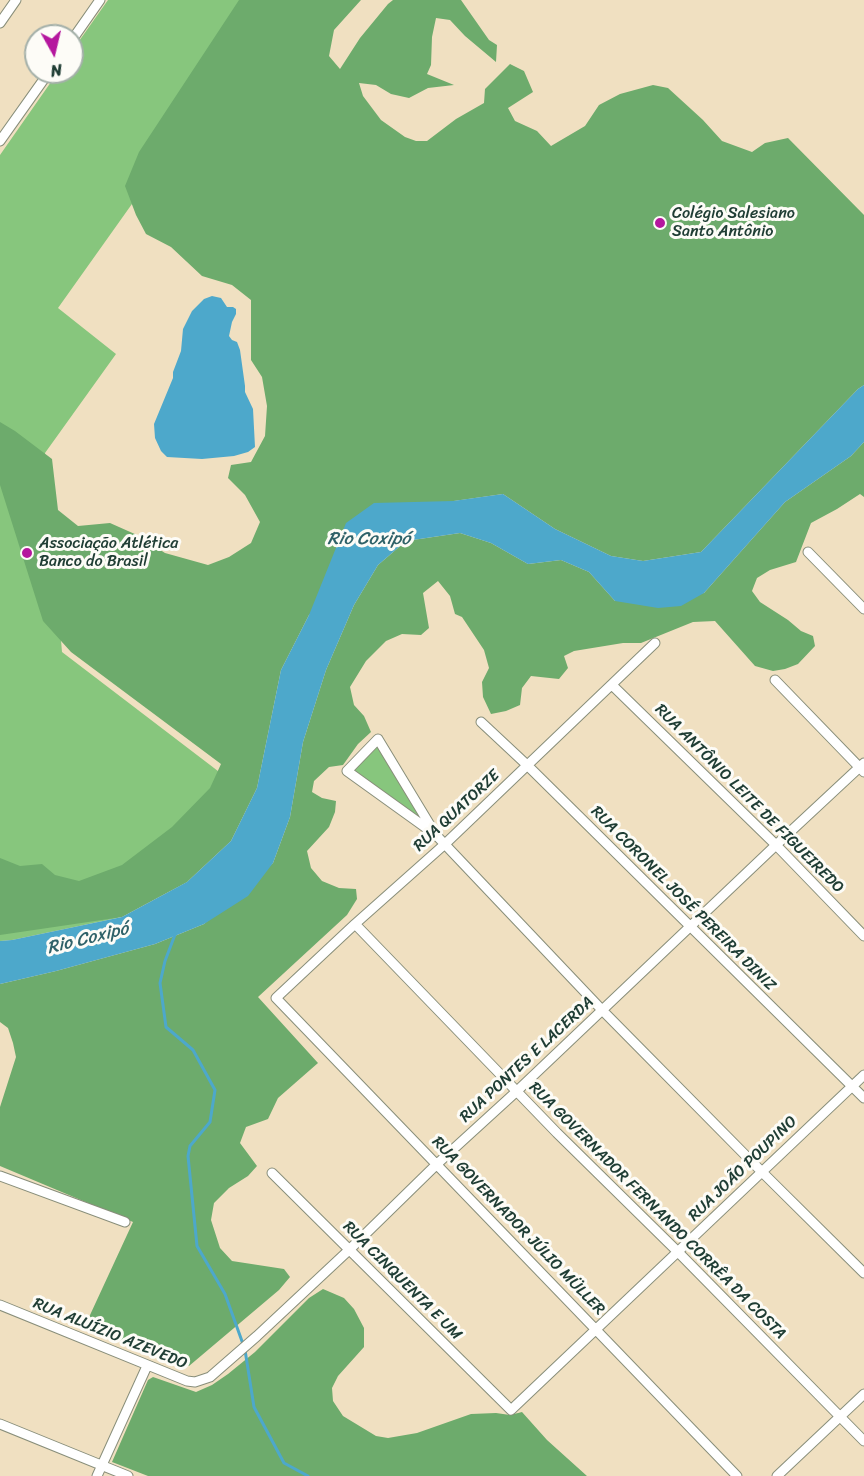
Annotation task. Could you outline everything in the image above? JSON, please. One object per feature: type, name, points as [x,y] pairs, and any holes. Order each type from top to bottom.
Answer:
[{"type":"street","points":[[0,23],[16,0]]},
{"type":"street","points":[[83,24],[100,0]]},
{"type":"street","points":[[0,141],[40,84]]},
{"type":"street","points":[[808,552],[864,609]]},
{"type":"street","name":"RUA QUATORZE","points":[[276,998],[445,844],[655,643]]},
{"type":"street","points":[[775,680],[862,768]]},
{"type":"street","name":"RUA ANTÔNIO LEITE DE FIGUEIREDO","points":[[612,684],[776,845],[864,936]]},
{"type":"street","name":"RUA CORONEL JOSÉ PEREIRA DINIZ","points":[[481,722],[864,1098]]},
{"type":"street","points":[[436,835],[378,739],[347,771],[436,835],[602,1010],[864,1273]]},
{"type":"street","name":"RUA PONTES E LACERDA","points":[[210,1377],[349,1250],[437,1164],[776,845],[862,768]]},
{"type":"street","name":"RUA GOVERNADOR FERNANDO CORRÊA DA COSTA","points":[[355,924],[557,1133],[864,1441]]},
{"type":"street","name":"RUA GOVERNADOR JÚLIO MÜLLER","points":[[276,998],[736,1476]]},
{"type":"street","name":"RUA JOÃO POUPINO","points":[[512,1410],[864,1075]]},
{"type":"street","name":"RUA CINQUENTA E UM","points":[[272,1173],[512,1410]]},
{"type":"street","points":[[0,1176],[125,1222]]},
{"type":"street","name":"RUA ALUÍZIO AZEVEDO","points":[[0,1305],[187,1381],[195,1382],[210,1377]]},
{"type":"street","points":[[97,1476],[147,1366]]},
{"type":"street","points":[[777,1476],[864,1394]]},
{"type":"street","points":[[0,1424],[128,1476]]},
{"type":"green space","name":"Associação Atlética Banco do Brasil","points":[[108,0],[277,0],[58,308],[116,354],[45,453],[62,652],[252,797],[187,882],[117,918],[0,941],[0,155],[50,84],[84,84],[84,34]]},
{"type":"green space","points":[[239,0],[361,0],[334,30],[329,56],[340,69],[360,38],[393,0],[461,0],[489,40],[497,45],[496,62],[450,20],[436,18],[432,37],[431,65],[427,74],[454,85],[428,88],[409,98],[391,94],[376,85],[359,83],[363,96],[381,120],[405,137],[416,141],[427,141],[456,119],[484,103],[485,89],[510,64],[524,71],[533,92],[508,108],[515,121],[537,131],[551,146],[585,126],[599,105],[620,94],[653,85],[668,88],[722,141],[752,152],[765,143],[788,138],[864,215],[864,385],[701,552],[643,561],[611,556],[555,529],[503,494],[454,501],[309,615],[281,670],[257,788],[231,841],[187,882],[122,917],[0,935],[0,858],[20,866],[42,864],[55,875],[79,881],[122,865],[172,827],[210,788],[221,764],[71,652],[43,621],[0,485],[0,422],[52,459],[58,510],[78,526],[110,523],[137,535],[165,553],[208,565],[229,557],[251,543],[260,522],[245,495],[228,478],[231,465],[251,462],[265,436],[267,406],[262,377],[251,360],[251,300],[232,285],[202,276],[171,247],[146,234],[125,186],[139,152]]},
{"type":"green space","points":[[864,442],[864,497],[860,494],[811,523],[796,562],[770,570],[757,578],[752,591],[760,602],[801,631],[813,636],[815,646],[798,664],[785,669],[773,671],[755,666],[715,621],[693,622],[641,643],[623,643],[574,651],[564,656],[568,668],[559,679],[531,676],[522,688],[520,705],[491,714],[483,697],[482,682],[489,668],[484,650],[462,617],[455,614],[450,596],[438,581],[423,593],[429,628],[421,635],[402,634],[386,641],[366,661],[350,687],[354,705],[364,716],[371,732],[358,744],[343,765],[329,767],[314,781],[312,792],[322,798],[336,801],[335,812],[329,827],[307,851],[311,868],[322,881],[339,888],[356,889],[357,899],[347,915],[258,997],[318,1063],[278,1098],[268,1119],[246,1127],[240,1143],[257,1166],[214,1203],[211,1220],[220,1248],[232,1261],[284,1269],[290,1277],[279,1290],[189,1366],[84,1328],[133,1222],[0,1166],[0,1107],[16,1057],[8,1028],[0,1022],[0,984],[155,944],[204,924],[273,863],[290,817],[303,742],[326,670],[354,605],[378,565],[406,541],[460,533],[491,543],[528,564],[561,560],[589,572],[615,601],[704,593],[785,502],[851,456]]},
{"type":"green space","points":[[378,742],[429,827],[350,771]]},
{"type":"green space","points":[[323,1289],[344,1298],[354,1309],[364,1328],[364,1347],[338,1376],[332,1388],[333,1401],[343,1416],[376,1436],[388,1438],[417,1433],[471,1414],[510,1415],[522,1412],[547,1440],[587,1476],[148,1476],[112,1462],[148,1380],[153,1377],[196,1392],[212,1385],[255,1352],[309,1298]]},
{"type":"water","points":[[212,296],[221,298],[227,307],[236,309],[229,336],[237,342],[240,350],[245,392],[253,409],[255,447],[248,452],[234,456],[202,459],[167,457],[161,451],[155,438],[154,424],[173,378],[181,351],[183,329],[192,311],[204,299]]},
{"type":"water","name":"Rio Coxipó","points":[[864,385],[864,442],[851,456],[785,502],[704,593],[681,606],[658,608],[615,601],[589,572],[561,560],[528,564],[491,543],[460,533],[406,541],[378,565],[354,605],[326,670],[303,742],[290,817],[273,863],[248,896],[204,924],[155,944],[0,984],[0,941],[122,917],[187,882],[231,841],[257,788],[281,670],[309,615],[346,523],[374,503],[453,501],[503,494],[555,529],[611,556],[643,561],[701,552]]},
{"type":"waterway","points":[[176,932],[165,961],[160,983],[166,1027],[193,1050],[215,1090],[210,1122],[190,1146],[188,1156],[197,1246],[225,1294],[243,1344]]},
{"type":"waterway","points":[[245,1350],[254,1407],[284,1463],[308,1476]]},
{"type":"place","name":"Colégio Salesiano Santo Antônio","points":[[660,223]]},
{"type":"place","name":"Associação Atlética Banco do Brasil","points":[[27,553]]}]
